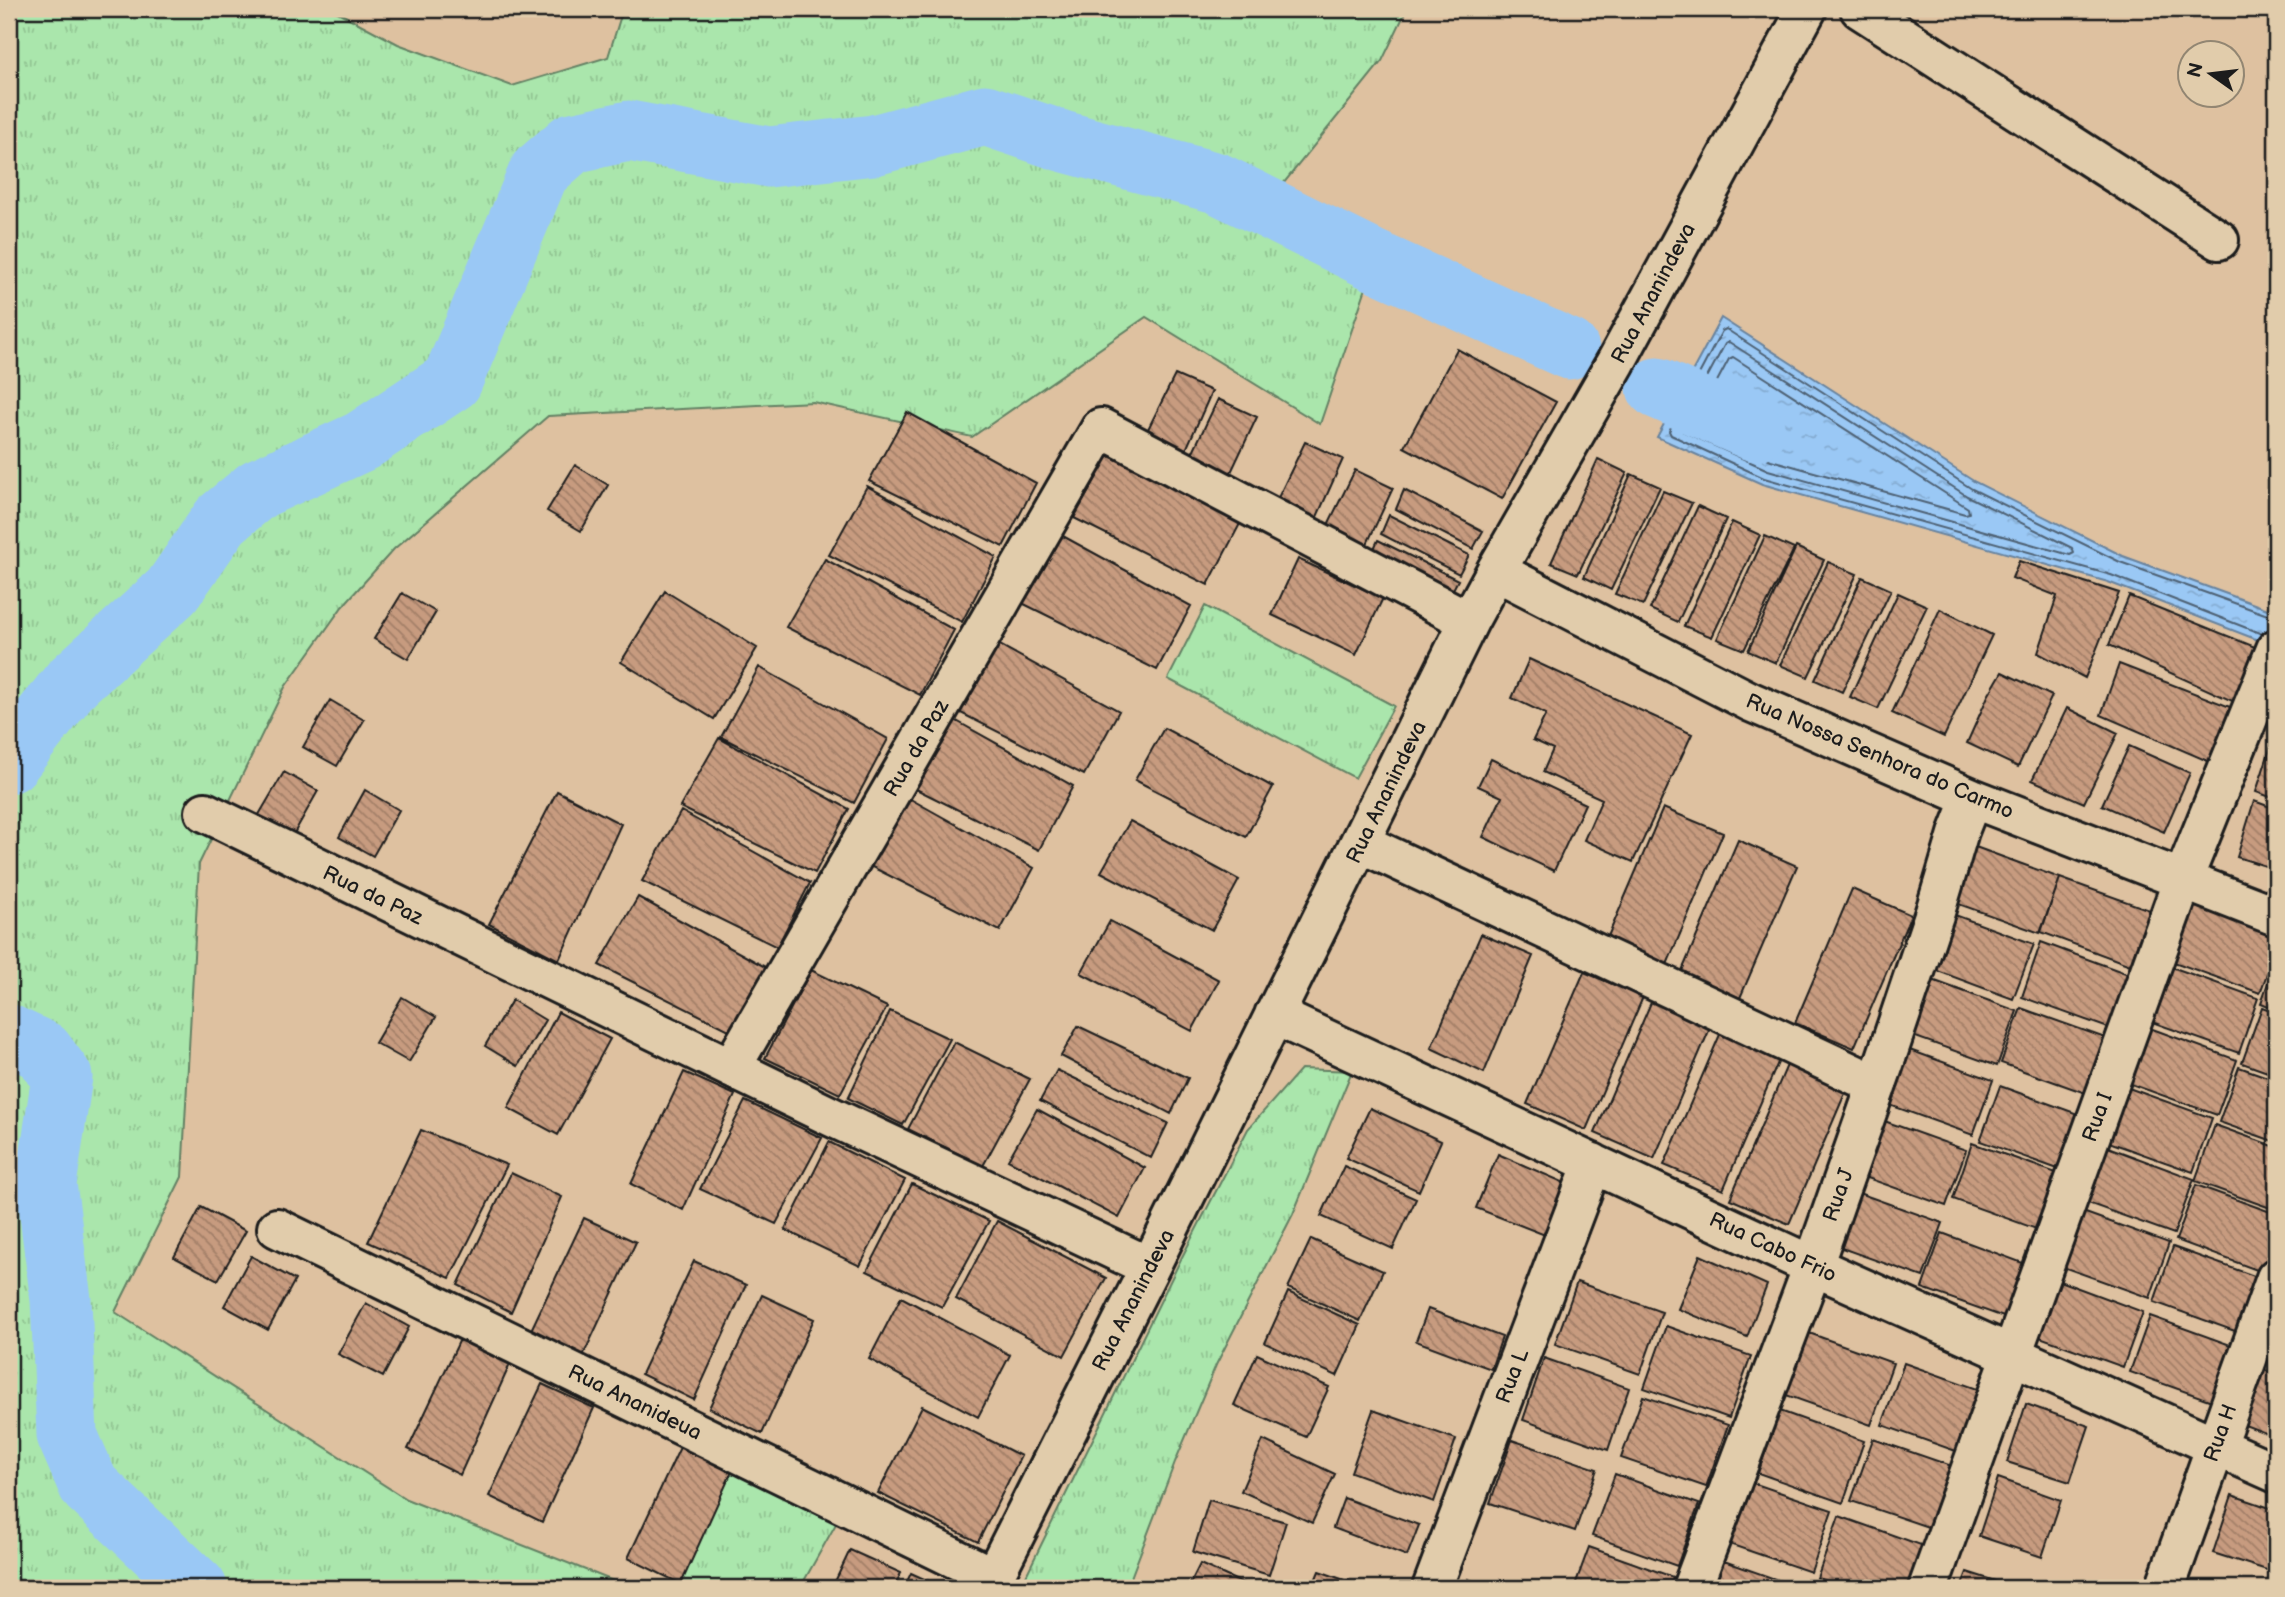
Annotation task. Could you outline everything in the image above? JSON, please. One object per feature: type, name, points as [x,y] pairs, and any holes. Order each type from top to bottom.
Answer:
[{"type":"street","name":"Rua Ananindeva","points":[[990,1582],[1150,1267],[1469,621],[1616,362],[1807,9]]},
{"type":"street","points":[[1860,9],[2219,240]]},
{"type":"street","name":"Rua da Paz","points":[[732,1069],[1101,428],[1469,621]]},
{"type":"street","name":"Rua Nossa Senhora do Carmo","points":[[1496,571],[1751,702],[1972,798],[2276,916]]},
{"type":"street","name":"Rua I","points":[[1928,1588],[2183,879],[2276,649]]},
{"type":"street","name":"Rua J","points":[[1692,1588],[1813,1266],[1877,1085],[1972,798]]},
{"type":"street","name":"Rua da Paz","points":[[205,812],[732,1069],[1150,1267]]},
{"type":"street","points":[[1361,843],[1877,1085]]},
{"type":"street","name":"Rua Cabo Frio","points":[[1274,1014],[1813,1266],[2276,1473]]},
{"type":"street","name":"Rua L","points":[[1432,1588],[1593,1163]]},
{"type":"street","name":"Rua Ananideua","points":[[277,1228],[990,1582]]},
{"type":"street","name":"Rua H","points":[[2165,1588],[2276,1278]]},
{"type":"green space","points":[[9,9],[332,9],[398,44],[512,86],[608,57],[623,9],[1407,9],[1382,61],[1250,225],[1369,279],[1320,424],[1146,317],[972,437],[813,402],[548,416],[394,549],[342,607],[285,687],[199,864],[182,1177],[115,1312],[406,1499],[631,1588],[9,1588]]},
{"type":"green space","points":[[1205,606],[1394,706],[1355,778],[1168,679]]},
{"type":"green space","points":[[1301,1069],[1352,1071],[1293,1214],[1216,1365],[1175,1462],[1127,1588],[1020,1588],[1182,1257],[1248,1129]]},
{"type":"green space","points":[[733,1469],[837,1522],[800,1588],[671,1588]]},
{"type":"water","points":[[1721,318],[1975,482],[2123,556],[2276,612],[2276,647],[2108,582],[1762,484],[1657,437]]},
{"type":"building","points":[[1457,349],[1556,402],[1502,499],[1404,447]]},
{"type":"building","points":[[1175,375],[1212,391],[1181,461],[1142,441]]},
{"type":"building","points":[[1218,399],[1257,417],[1225,485],[1186,466]]},
{"type":"building","points":[[907,412],[1036,483],[1003,547],[869,481]]},
{"type":"building","points":[[1305,442],[1343,459],[1312,528],[1273,508]]},
{"type":"building","points":[[1112,449],[1242,520],[1208,585],[1074,518]]},
{"type":"building","points":[[1598,459],[1627,473],[1578,574],[1551,563]]},
{"type":"building","points":[[575,465],[608,485],[581,531],[547,511]]},
{"type":"building","points":[[1355,470],[1393,488],[1361,557],[1322,537]]},
{"type":"building","points":[[1631,474],[1660,487],[1611,590],[1584,577]]},
{"type":"building","points":[[867,486],[996,557],[962,622],[829,555]]},
{"type":"building","points":[[1404,490],[1483,531],[1473,549],[1396,509]]},
{"type":"building","points":[[1663,491],[1692,503],[1643,605],[1615,594]]},
{"type":"building","points":[[1698,506],[1726,519],[1678,622],[1650,609]]},
{"type":"building","points":[[1389,515],[1469,555],[1459,574],[1381,534]]},
{"type":"building","points":[[1732,522],[1760,535],[1712,637],[1684,626]]},
{"type":"building","points":[[1061,535],[1191,606],[1157,670],[1022,603]]},
{"type":"building","points":[[1765,536],[1794,549],[1744,650],[1717,639]]},
{"type":"building","points":[[1378,540],[1458,580],[1448,599],[1369,559]]},
{"type":"building","points":[[1796,547],[1824,560],[1776,663],[1748,651]]},
{"type":"building","points":[[825,559],[954,630],[920,695],[786,627]]},
{"type":"building","points":[[1298,559],[1383,598],[1356,655],[1272,615]]},
{"type":"building","points":[[2019,561],[2119,593],[2085,678],[2038,653],[2057,596],[2012,578]]},
{"type":"building","points":[[1828,562],[1857,574],[1808,677],[1780,665]]},
{"type":"building","points":[[1862,577],[1891,590],[1842,692],[1815,680]]},
{"type":"building","points":[[665,591],[757,648],[714,719],[621,662]]},
{"type":"building","points":[[402,593],[436,612],[408,659],[374,639]]},
{"type":"building","points":[[1898,593],[1927,606],[1878,709],[1850,697]]},
{"type":"building","points":[[2129,596],[2260,649],[2241,705],[2109,645]]},
{"type":"building","points":[[1940,609],[1992,635],[1944,737],[1892,713]]},
{"type":"building","points":[[989,639],[1119,711],[1084,775],[951,708]]},
{"type":"building","points":[[1529,659],[1692,734],[1633,862],[1584,840],[1602,799],[1543,772],[1553,749],[1533,740],[1546,714],[1512,698]]},
{"type":"building","points":[[2119,664],[2238,710],[2219,766],[2101,715]]},
{"type":"building","points":[[759,667],[888,739],[854,803],[721,737]]},
{"type":"building","points":[[2002,672],[2052,696],[2018,767],[1967,743]]},
{"type":"building","points":[[330,700],[364,720],[337,766],[303,747]]},
{"type":"building","points":[[2067,708],[2118,733],[2084,803],[2032,780]]},
{"type":"building","points":[[944,714],[1073,786],[1039,850],[906,784]]},
{"type":"building","points":[[1164,728],[1273,787],[1246,837],[1135,780]]},
{"type":"building","points":[[2274,737],[2276,738],[2276,799],[2256,792]]},
{"type":"building","points":[[719,738],[849,809],[815,873],[680,807]]},
{"type":"building","points":[[2129,746],[2190,773],[2164,832],[2102,805]]},
{"type":"building","points":[[1491,759],[1585,804],[1554,871],[1483,837],[1502,797],[1478,786]]},
{"type":"building","points":[[284,772],[318,791],[292,837],[257,818]]},
{"type":"building","points":[[365,790],[399,810],[373,856],[339,837]]},
{"type":"building","points":[[557,791],[621,824],[559,960],[489,924]]},
{"type":"building","points":[[905,796],[1034,868],[1000,931],[866,864]]},
{"type":"building","points":[[2254,801],[2276,809],[2276,855],[2272,868],[2237,857]]},
{"type":"building","points":[[1663,808],[1723,833],[1666,967],[1606,941]]},
{"type":"building","points":[[681,811],[810,883],[777,947],[642,881]]},
{"type":"building","points":[[1130,821],[1239,880],[1212,930],[1101,872]]},
{"type":"building","points":[[1738,840],[1797,866],[1740,998],[1681,973]]},
{"type":"building","points":[[1970,845],[2060,878],[2040,933],[1950,901]]},
{"type":"building","points":[[2060,878],[2150,910],[2130,965],[2041,932]]},
{"type":"building","points":[[1852,889],[1911,915],[1854,1048],[1795,1023]]},
{"type":"building","points":[[638,897],[767,968],[733,1032],[599,965]]},
{"type":"building","points":[[2191,905],[2276,936],[2276,949],[2260,993],[2171,961]]},
{"type":"building","points":[[1944,911],[2034,944],[2013,999],[1924,966]]},
{"type":"building","points":[[1110,921],[1219,980],[1192,1031],[1081,973]]},
{"type":"building","points":[[1481,934],[1533,956],[1484,1073],[1431,1048]]},
{"type":"building","points":[[2041,942],[2131,975],[2111,1029],[2022,997]]},
{"type":"building","points":[[2276,960],[2276,1009],[2261,1003]]},
{"type":"building","points":[[2169,966],[2258,998],[2239,1053],[2149,1021]]},
{"type":"building","points":[[811,970],[887,1007],[840,1094],[765,1058]]},
{"type":"building","points":[[1584,972],[1643,997],[1586,1130],[1527,1104]]},
{"type":"building","points":[[1927,978],[2017,1011],[1997,1066],[1907,1034]]},
{"type":"building","points":[[402,997],[436,1017],[409,1062],[375,1043]]},
{"type":"building","points":[[512,1000],[545,1020],[518,1066],[485,1046]]},
{"type":"building","points":[[1652,1000],[1711,1026],[1654,1159],[1595,1133]]},
{"type":"building","points":[[2262,1007],[2276,1012],[2276,1075],[2242,1063]]},
{"type":"building","points":[[2021,1008],[2111,1040],[2091,1095],[2001,1063]]},
{"type":"building","points":[[890,1011],[950,1039],[903,1125],[848,1098]]},
{"type":"building","points":[[558,1012],[610,1039],[558,1135],[508,1108]]},
{"type":"building","points":[[1078,1026],[1188,1078],[1171,1114],[1061,1056]]},
{"type":"building","points":[[2147,1027],[2237,1060],[2217,1115],[2128,1083]]},
{"type":"building","points":[[1721,1032],[1780,1058],[1723,1190],[1664,1165]]},
{"type":"building","points":[[954,1042],[1030,1079],[983,1166],[908,1129]]},
{"type":"building","points":[[1904,1048],[1993,1080],[1973,1135],[1884,1103]]},
{"type":"building","points":[[1787,1065],[1846,1091],[1789,1224],[1730,1199]]},
{"type":"building","points":[[2239,1067],[2276,1080],[2276,1142],[2219,1122]]},
{"type":"building","points":[[1057,1070],[1168,1123],[1151,1158],[1040,1101]]},
{"type":"building","points":[[684,1072],[735,1095],[683,1210],[631,1184]]},
{"type":"building","points":[[2000,1086],[2089,1118],[2069,1173],[1980,1141]]},
{"type":"building","points":[[2123,1086],[2212,1118],[2193,1172],[2103,1140]]},
{"type":"building","points":[[745,1101],[822,1138],[776,1224],[700,1189]]},
{"type":"building","points":[[1370,1108],[1441,1141],[1419,1191],[1346,1158]]},
{"type":"building","points":[[1037,1109],[1145,1168],[1119,1218],[1008,1160]]},
{"type":"building","points":[[1876,1118],[1966,1150],[1946,1206],[1856,1174]]},
{"type":"building","points":[[2215,1125],[2276,1147],[2276,1210],[2195,1181]]},
{"type":"building","points":[[421,1130],[507,1165],[450,1278],[368,1242]]},
{"type":"building","points":[[829,1142],[905,1180],[860,1266],[785,1230]]},
{"type":"building","points":[[1972,1143],[2062,1175],[2042,1231],[1953,1199]]},
{"type":"building","points":[[2105,1146],[2194,1179],[2174,1234],[2085,1202]]},
{"type":"building","points":[[1498,1154],[1565,1183],[1545,1235],[1476,1208]]},
{"type":"building","points":[[1344,1166],[1416,1199],[1393,1249],[1321,1216]]},
{"type":"building","points":[[511,1173],[562,1197],[511,1312],[458,1285]]},
{"type":"building","points":[[912,1184],[989,1221],[942,1307],[867,1271]]},
{"type":"building","points":[[2196,1185],[2276,1214],[2276,1242],[2265,1273],[2176,1240]]},
{"type":"building","points":[[1853,1191],[1943,1223],[1923,1277],[1833,1245]]},
{"type":"building","points":[[201,1207],[246,1231],[218,1280],[174,1257]]},
{"type":"building","points":[[2080,1211],[2169,1243],[2150,1298],[2060,1266]]},
{"type":"building","points":[[584,1218],[636,1242],[583,1356],[531,1330]]},
{"type":"building","points":[[997,1221],[1106,1278],[1064,1356],[956,1299]]},
{"type":"building","points":[[1942,1233],[2031,1266],[2012,1320],[1922,1288]]},
{"type":"building","points":[[1311,1239],[1383,1271],[1360,1321],[1288,1288]]},
{"type":"building","points":[[2173,1247],[2263,1279],[2243,1334],[2154,1302]]},
{"type":"building","points":[[1700,1255],[1767,1285],[1747,1337],[1678,1309]]},
{"type":"building","points":[[251,1256],[295,1280],[268,1330],[224,1306]]},
{"type":"building","points":[[694,1261],[746,1285],[694,1400],[641,1374]]},
{"type":"building","points":[[2054,1279],[2143,1312],[2123,1367],[2034,1335]]},
{"type":"building","points":[[1577,1282],[1662,1312],[1640,1374],[1555,1344]]},
{"type":"building","points":[[1288,1292],[1360,1325],[1337,1376],[1265,1343]]},
{"type":"building","points":[[762,1295],[814,1319],[762,1434],[709,1408]]},
{"type":"building","points":[[901,1297],[1010,1355],[978,1417],[869,1359]]},
{"type":"building","points":[[366,1303],[409,1327],[383,1377],[338,1354]]},
{"type":"building","points":[[1428,1309],[1502,1337],[1491,1369],[1416,1341]]},
{"type":"building","points":[[2150,1316],[2239,1348],[2220,1404],[2130,1372]]},
{"type":"building","points":[[1666,1326],[1751,1356],[1729,1418],[1644,1388]]},
{"type":"building","points":[[1809,1333],[1893,1363],[1871,1425],[1786,1395]]},
{"type":"building","points":[[461,1337],[512,1360],[460,1475],[408,1449]]},
{"type":"building","points":[[1257,1354],[1329,1387],[1306,1437],[1234,1405]]},
{"type":"building","points":[[1544,1358],[1629,1388],[1608,1450],[1523,1420]]},
{"type":"building","points":[[1904,1363],[1989,1393],[1967,1455],[1882,1425]]},
{"type":"building","points":[[2254,1366],[2276,1374],[2276,1437],[2234,1421]]},
{"type":"building","points":[[542,1384],[594,1408],[542,1522],[489,1496]]},
{"type":"building","points":[[1643,1396],[1728,1425],[1706,1487],[1621,1458]]},
{"type":"building","points":[[2026,1404],[2089,1426],[2070,1482],[2007,1462]]},
{"type":"building","points":[[922,1406],[1021,1456],[978,1542],[878,1493]]},
{"type":"building","points":[[1373,1410],[1456,1439],[1434,1502],[1351,1472]]},
{"type":"building","points":[[1780,1411],[1864,1441],[1843,1503],[1758,1473]]},
{"type":"building","points":[[1873,1439],[1958,1468],[1937,1530],[1851,1501]]},
{"type":"building","points":[[1263,1440],[1335,1474],[1312,1523],[1241,1491]]},
{"type":"building","points":[[1512,1440],[1597,1469],[1575,1531],[1490,1503]]},
{"type":"building","points":[[681,1445],[733,1469],[681,1584],[628,1558]]},
{"type":"building","points":[[1615,1474],[1699,1504],[1677,1566],[1592,1536]]},
{"type":"building","points":[[1998,1478],[2061,1500],[2042,1557],[1979,1536]]},
{"type":"building","points":[[1747,1481],[1832,1510],[1811,1572],[1726,1543]]},
{"type":"building","points":[[2232,1495],[2276,1510],[2276,1573],[2213,1553]]},
{"type":"building","points":[[1344,1498],[1419,1525],[1407,1556],[1333,1528]]},
{"type":"building","points":[[1209,1500],[1286,1522],[1269,1575],[1193,1552]]},
{"type":"building","points":[[1839,1516],[1924,1546],[1908,1588],[1846,1588],[1817,1578]]},
{"type":"building","points":[[1589,1547],[1673,1577],[1669,1588],[1574,1588]]},
{"type":"building","points":[[850,1550],[901,1573],[894,1588],[832,1588]]},
{"type":"building","points":[[1721,1560],[1801,1588],[1712,1588]]},
{"type":"building","points":[[1200,1564],[1253,1588],[1188,1588]]},
{"type":"building","points":[[1319,1571],[1367,1588],[1312,1588]]},
{"type":"building","points":[[1967,1572],[2017,1588],[1961,1588]]},
{"type":"building","points":[[911,1573],[944,1588],[904,1588]]},
{"type":"building","points":[[1468,1579],[1494,1588],[1465,1588]]},
{"type":"waterway","points":[[9,763],[72,682],[172,591],[221,520],[258,489],[362,441],[452,381],[539,172],[572,143],[629,131],[769,157],[874,145],[985,115],[1062,141],[1217,183],[1373,260],[1569,349]]},
{"type":"waterway","points":[[1657,388],[1755,431]]},
{"type":"waterway","points":[[9,1035],[43,1051],[62,1077],[46,1184],[61,1300],[67,1435],[89,1486],[197,1588]]}]
